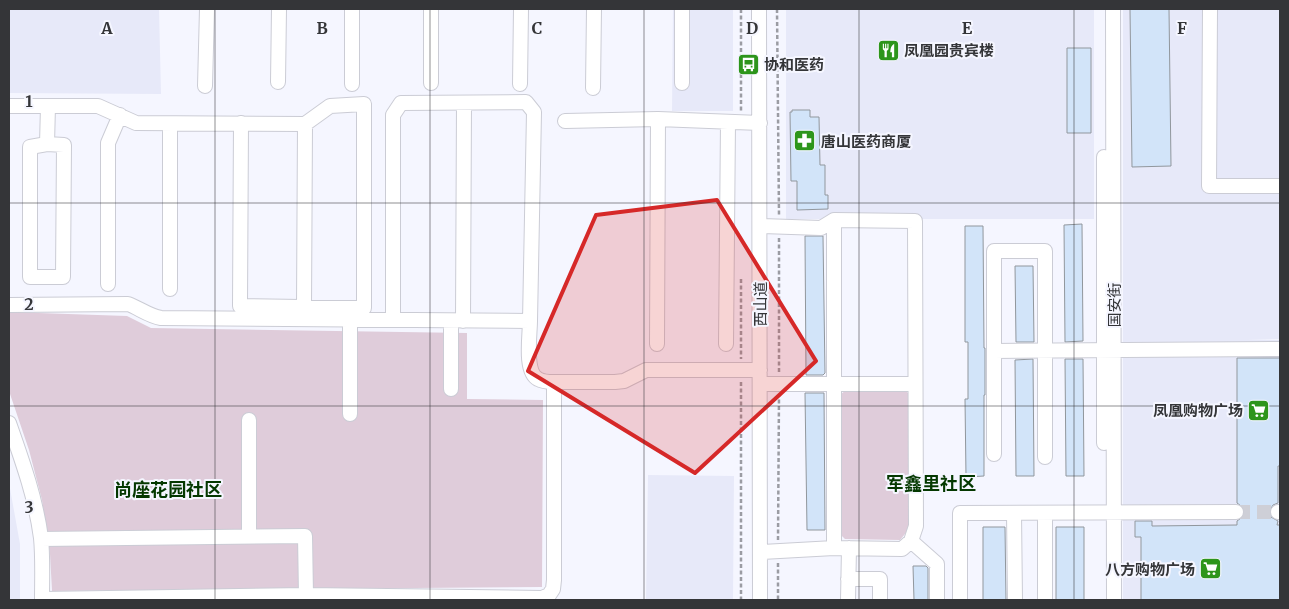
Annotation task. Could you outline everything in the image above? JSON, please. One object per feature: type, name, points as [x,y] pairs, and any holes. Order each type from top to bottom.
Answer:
[{"type":"street","points":[[205,86],[207,9]]},
{"type":"street","points":[[278,82],[279,9]]},
{"type":"street","points":[[352,9],[352,84]]},
{"type":"street","points":[[431,9],[431,83]]},
{"type":"street","points":[[520,84],[521,9]]},
{"type":"street","points":[[593,88],[594,9]]},
{"type":"street","points":[[682,9],[682,82]]},
{"type":"street","name":"西山道","points":[[759,9],[760,600]]},
{"type":"street","name":"国安街","points":[[1104,9],[1109,350]]},
{"type":"street","name":"国安街","points":[[1105,600],[1109,512],[1113,9]]},
{"type":"street","points":[[1210,9],[1209,186],[1280,186]]},
{"type":"street","points":[[393,320],[393,115],[401,102],[526,102],[534,112],[529,364],[532,373],[538,379],[554,382],[624,381],[646,370],[760,370]]},
{"type":"street","points":[[451,389],[457,320],[464,103]]},
{"type":"street","points":[[9,106],[98,106],[136,123],[170,124],[241,123],[305,124],[330,106],[364,104],[364,308],[240,306],[241,123]]},
{"type":"street","points":[[47,144],[48,106]]},
{"type":"street","points":[[108,284],[108,143],[120,115]]},
{"type":"street","points":[[657,344],[658,119]]},
{"type":"street","points":[[565,121],[658,119],[760,123]]},
{"type":"street","points":[[726,344],[734,122]]},
{"type":"street","points":[[170,124],[170,290]]},
{"type":"street","points":[[304,307],[305,124]]},
{"type":"street","points":[[47,144],[64,145],[63,277],[30,277],[30,146],[47,144]]},
{"type":"street","points":[[834,220],[834,548]]},
{"type":"street","points":[[760,226],[822,228],[834,220],[915,221],[916,526],[911,541],[902,549],[834,548],[760,552]]},
{"type":"street","points":[[994,454],[994,251],[1045,251],[1045,457]]},
{"type":"street","points":[[9,305],[128,304],[154,317],[161,318],[530,321]]},
{"type":"street","points":[[350,320],[350,414]]},
{"type":"street","points":[[994,351],[1280,349]]},
{"type":"street","points":[[9,423],[35,510],[41,539],[42,600],[263,598],[306,595],[542,598],[549,595],[553,589],[554,580],[554,382]]},
{"type":"street","points":[[760,384],[915,384]]},
{"type":"street","points":[[248,420],[248,536]]},
{"type":"street","points":[[1045,512],[1045,600]]},
{"type":"street","name":"国安街","points":[[1109,512],[1114,600]]},
{"type":"street","points":[[960,600],[960,513],[1236,512]]},
{"type":"street","points":[[1014,513],[1014,600]]},
{"type":"street","points":[[41,539],[305,536],[306,595]]},
{"type":"street","points":[[911,541],[937,564],[937,600]]},
{"type":"street","points":[[848,600],[849,548]]},
{"type":"street","points":[[848,579],[880,579],[880,600]]},
{"type":"path","points":[[734,122],[741,9]]},
{"type":"path","points":[[777,9],[779,227],[778,600]]},
{"type":"path","points":[[741,271],[741,600]]},
{"type":"highlighted area","points":[[717,200],[816,361],[695,473],[528,371],[596,215]]},
{"type":"shaded area","points":[[9,9],[159,9],[161,94],[9,93]]},
{"type":"shaded area","points":[[673,9],[733,9],[733,111],[672,111]]},
{"type":"shaded area","points":[[786,9],[1094,9],[1094,219],[786,219]]},
{"type":"shaded area","points":[[1123,9],[1280,9],[1280,339],[1247,340],[1280,340],[1280,600],[1123,600]]},
{"type":"shaded area","points":[[9,312],[127,316],[151,328],[467,333],[467,399],[543,400],[542,587],[52,591],[50,554],[42,500],[29,450],[9,391]]},
{"type":"shaded area","points":[[846,390],[905,390],[910,395],[909,529],[900,540],[845,539],[840,534],[840,395]]},
{"type":"shaded area","points":[[648,475],[734,476],[733,600],[646,600]]},
{"type":"shaded area","points":[[9,483],[20,544],[20,600],[9,600]]},
{"type":"building","points":[[1130,9],[1169,9],[1171,166],[1132,167]]},
{"type":"building","points":[[1067,48],[1091,48],[1091,133],[1067,133]]},
{"type":"building","name":"唐山医药商厦","points":[[792,110],[810,110],[810,117],[819,117],[820,165],[825,165],[825,195],[828,195],[828,209],[797,210],[797,181],[791,181],[790,112]]},
{"type":"building","points":[[1082,224],[1083,341],[1065,342],[1064,225]]},
{"type":"building","points":[[965,226],[983,226],[985,348],[984,476],[966,477],[965,399],[968,399],[968,342],[965,342]]},
{"type":"building","points":[[805,236],[823,236],[825,373],[823,375],[806,375]]},
{"type":"building","points":[[1015,266],[1033,266],[1034,342],[1016,342]]},
{"type":"building","name":"八方购物广场","points":[[1237,358],[1280,358],[1278,503],[1273,505],[1269,512],[1271,517],[1278,521],[1277,525],[1280,525],[1280,600],[1141,600],[1141,537],[1135,537],[1135,521],[1152,521],[1152,526],[1237,525],[1237,521],[1244,516],[1244,508],[1237,503]]},
{"type":"building","points":[[1033,359],[1034,476],[1016,476],[1015,360]]},
{"type":"building","points":[[1065,359],[1083,359],[1084,476],[1066,476]]},
{"type":"building","points":[[805,393],[824,393],[825,530],[807,530]]},
{"type":"building","points":[[983,527],[1005,527],[1006,600],[983,600]]},
{"type":"building","points":[[1056,527],[1084,527],[1084,600],[1056,600]]},
{"type":"building","points":[[913,566],[926,566],[928,568],[928,600],[914,600]]},
{"type":"tunnel","points":[[1236,512],[1278,512]]},
{"type":"place","name":"凤凰园贵宾楼","points":[[888,50]]},
{"type":"place","name":"协和医药","points":[[748,64]]},
{"type":"place","name":"唐山医药商厦","points":[[805,141]]},
{"type":"place","name":"凤凰购物广场","points":[[1259,410]]},
{"type":"place","name":"八方购物广场","points":[[1211,569]]},
{"type":"district","name":"军鑫里社区","points":[[931,483]]},
{"type":"district","name":"尚座花园社区","points":[[168,489]]}]
